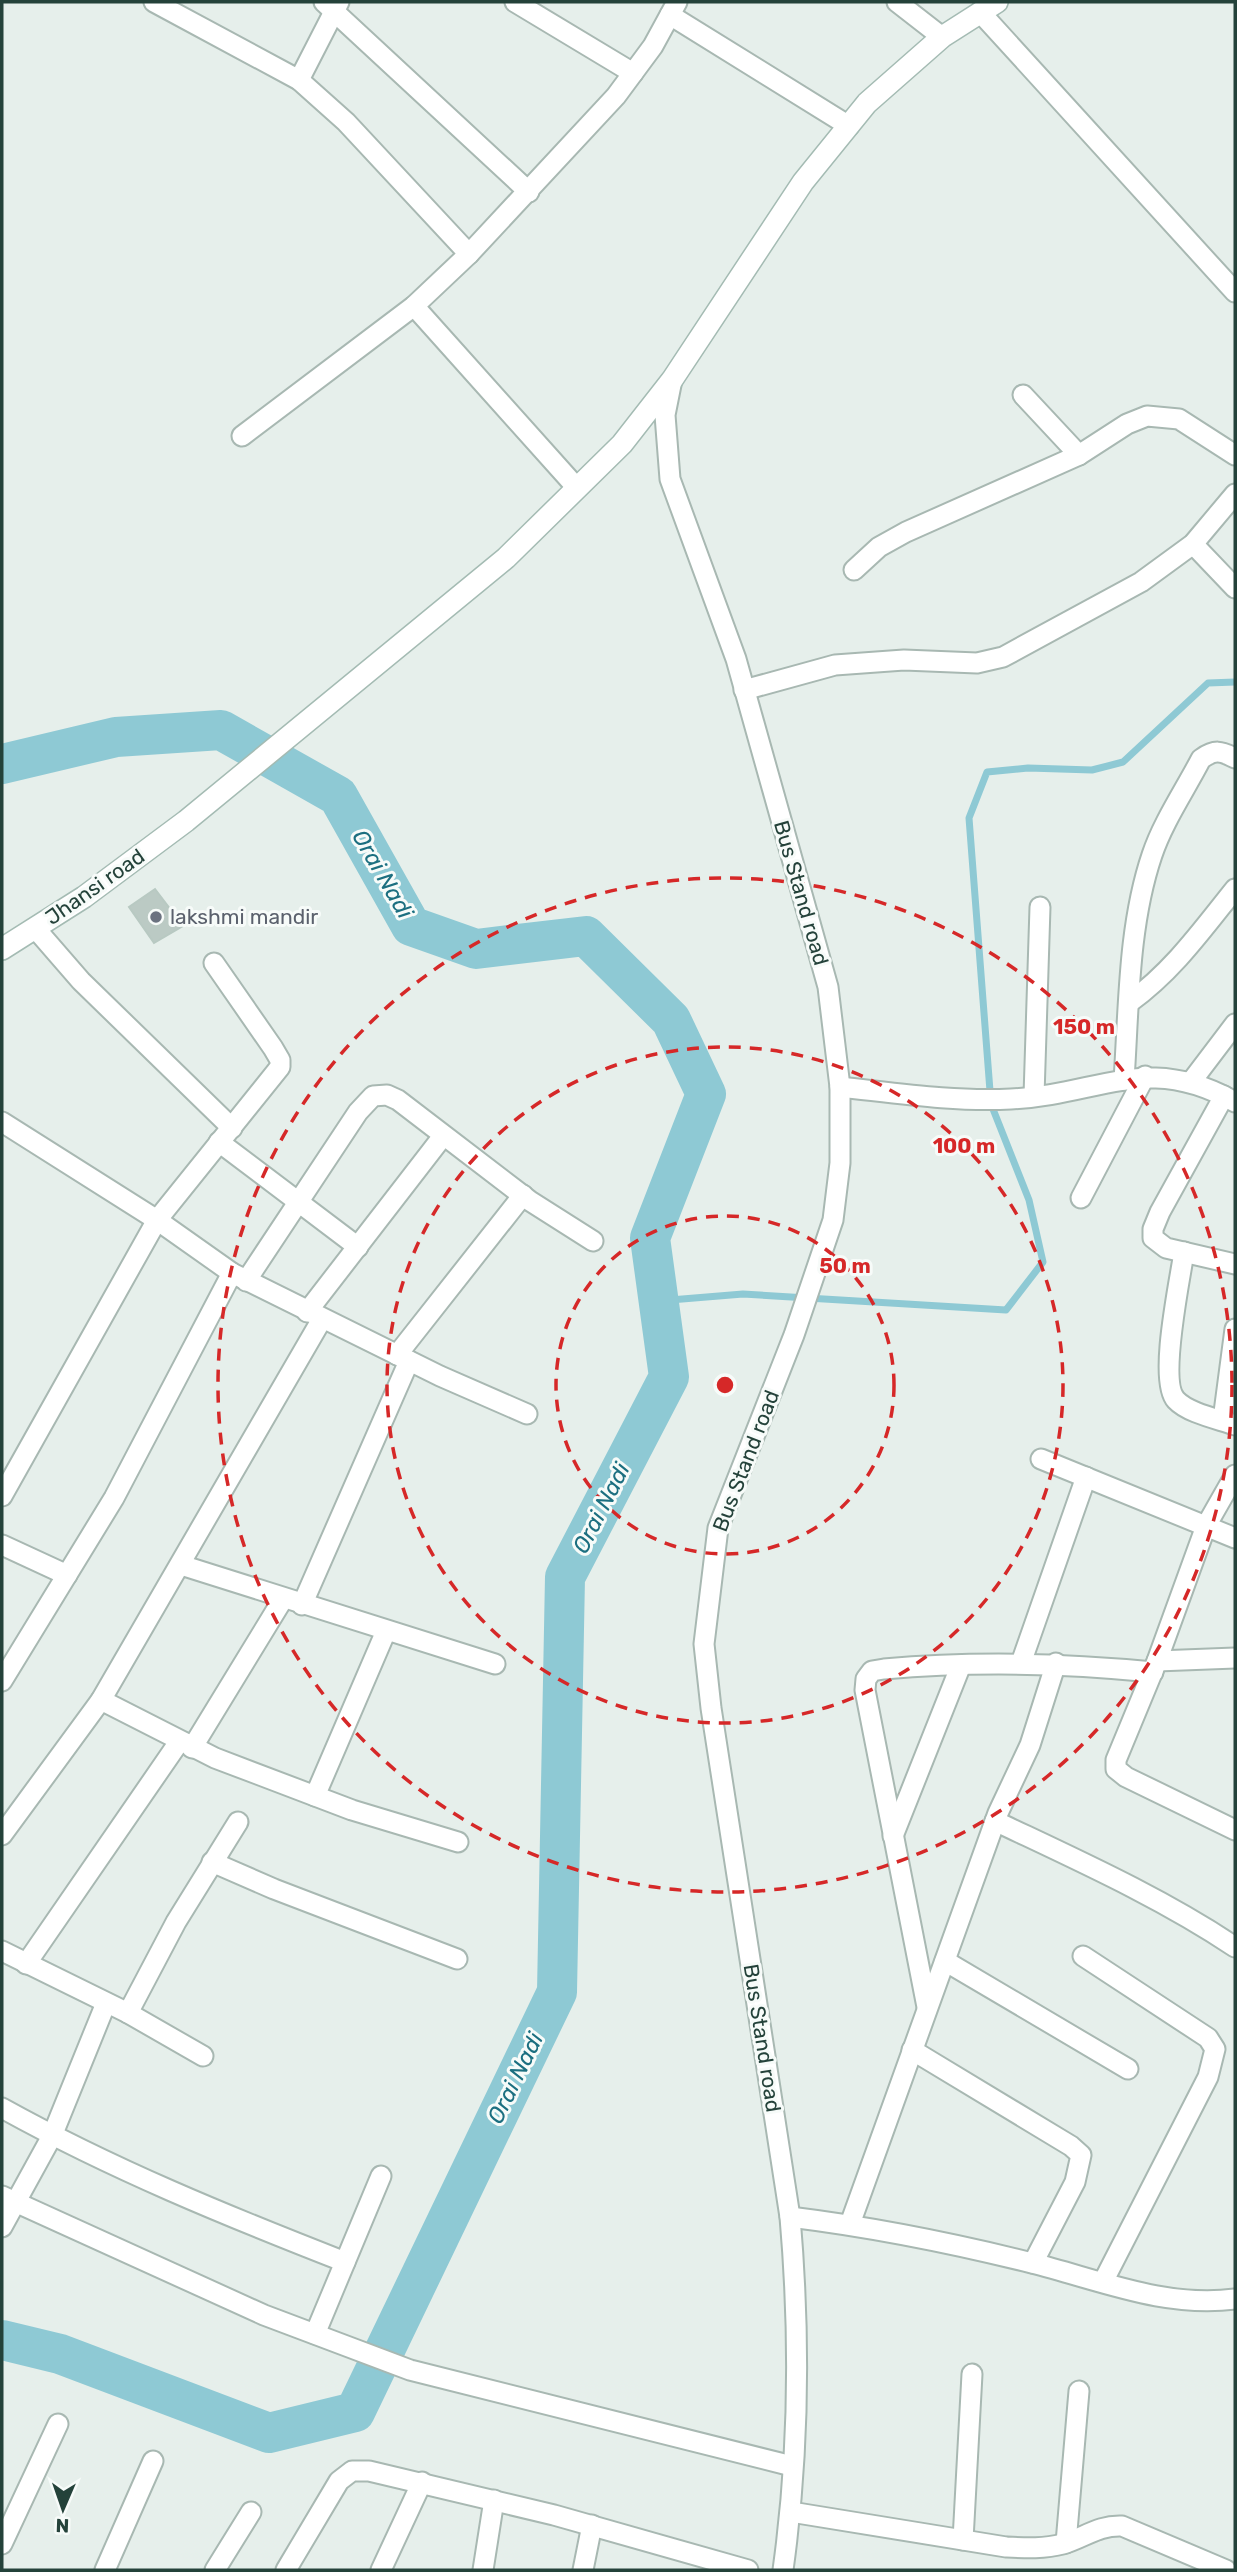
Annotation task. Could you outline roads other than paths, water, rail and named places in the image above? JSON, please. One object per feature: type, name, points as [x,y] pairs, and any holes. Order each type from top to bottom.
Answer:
[{"type":"street","points":[[154,2],[299,80],[346,122],[469,254]]},
{"type":"street","points":[[515,2],[539,8],[633,73]]},
{"type":"street","points":[[897,2],[942,37]]},
{"type":"street","points":[[299,80],[333,5],[529,192]]},
{"type":"street","points":[[989,7],[1235,292]]},
{"type":"street","name":"Jhansi road","points":[[2,949],[85,897],[186,821],[506,558],[622,444],[672,380],[803,182],[849,126],[898,74],[942,37],[989,7]]},
{"type":"street","points":[[242,436],[414,306],[469,254],[529,192],[633,73],[673,9],[849,126]]},
{"type":"street","points":[[414,306],[578,488]]},
{"type":"street","name":"Bus Stand road","points":[[672,380],[665,415],[670,480],[744,690],[828,987],[840,1087],[840,1163],[833,1220],[794,1335],[718,1528],[704,1644],[710,1708],[790,2217],[796,2290],[791,2512],[783,2570]]},
{"type":"street","points":[[1023,395],[1079,455]]},
{"type":"street","points":[[854,570],[879,547],[906,532],[1079,455],[1127,424],[1147,416],[1163,415],[1179,419],[1235,453]]},
{"type":"street","points":[[744,690],[835,665],[904,660],[977,663],[1003,657],[1141,582],[1193,544],[1235,494]]},
{"type":"street","points":[[1193,544],[1235,588]]},
{"type":"street","points":[[1124,1080],[1141,890],[1153,851],[1201,759],[1211,752],[1220,751],[1235,758]]},
{"type":"street","points":[[1130,1002],[1158,982],[1235,889]]},
{"type":"street","points":[[1034,1096],[1040,907]]},
{"type":"street","points":[[35,928],[225,1135],[299,1201],[358,1247]]},
{"type":"street","points":[[2,1496],[157,1220],[275,1076],[280,1060],[214,963]]},
{"type":"street","points":[[1191,1082],[1235,1024]]},
{"type":"street","points":[[840,1087],[954,1098],[1013,1099],[1145,1076],[1191,1082],[1230,1099],[1153,1229],[1153,1238],[1158,1244],[1235,1264]]},
{"type":"street","points":[[1081,1198],[1145,1076]]},
{"type":"street","points":[[2,1680],[114,1498],[239,1277],[299,1201],[358,1112],[373,1096],[387,1095],[398,1100],[523,1195],[593,1241]]},
{"type":"street","points":[[2,1122],[157,1220],[239,1277],[402,1358],[527,1414]]},
{"type":"street","points":[[2,1835],[101,1700],[181,1565],[314,1316],[358,1247],[443,1136]]},
{"type":"street","points":[[26,1964],[293,1602],[402,1358],[523,1195]]},
{"type":"street","points":[[1184,1252],[1170,1356],[1171,1394],[1179,1403],[1229,1423],[1235,1329]]},
{"type":"street","points":[[1041,1459],[1235,1538]]},
{"type":"street","points":[[1235,1475],[1206,1526],[1155,1666],[1121,1746],[1116,1769],[1126,1777],[1235,1830]]},
{"type":"street","points":[[1021,1663],[1086,1476]]},
{"type":"street","points":[[2,1545],[66,1575]]},
{"type":"street","points":[[181,1565],[495,1664]]},
{"type":"street","points":[[315,1796],[386,1631]]},
{"type":"street","points":[[927,2007],[865,1690],[866,1679],[872,1671],[1021,1663],[1155,1666],[1235,1658]]},
{"type":"street","points":[[850,2224],[995,1821],[1030,1745],[1056,1663]]},
{"type":"street","points":[[893,1836],[961,1665]]},
{"type":"street","points":[[101,1700],[185,1745],[315,1796],[458,1842]]},
{"type":"street","points":[[995,1821],[1198,1922],[1235,1947]]},
{"type":"street","points":[[128,2013],[212,1862],[238,1822]]},
{"type":"street","points":[[212,1862],[274,1889],[457,1959]]},
{"type":"street","points":[[2,1951],[128,2013],[203,2056]]},
{"type":"street","points":[[1083,1955],[1208,2038],[1215,2049],[1208,2077],[1103,2282]]},
{"type":"street","points":[[945,1961],[1128,2069]]},
{"type":"street","points":[[2,2227],[9,2200],[52,2136],[106,2003]]},
{"type":"street","points":[[912,2050],[1071,2146],[1081,2155],[1075,2182],[1033,2263]]},
{"type":"street","points":[[2,2108],[52,2136],[194,2203],[345,2262]]},
{"type":"street","points":[[315,2334],[381,2176]]},
{"type":"street","points":[[9,2200],[264,2315],[410,2370],[792,2466]]},
{"type":"street","points":[[790,2217],[850,2224],[1033,2263],[1146,2296],[1180,2302],[1235,2299]]},
{"type":"street","points":[[962,2540],[972,2374]]},
{"type":"street","points":[[1066,2543],[1079,2391]]},
{"type":"street","points":[[2,2544],[58,2424]]},
{"type":"street","points":[[105,2570],[153,2461]]},
{"type":"street","points":[[286,2570],[339,2481],[352,2471],[369,2471],[422,2482],[592,2525],[748,2570]]},
{"type":"street","points":[[381,2570],[422,2482]]},
{"type":"street","points":[[483,2570],[494,2500]]},
{"type":"street","points":[[215,2570],[250,2512]]},
{"type":"street","points":[[791,2512],[962,2540],[1038,2548],[1066,2543],[1108,2526],[1122,2526],[1226,2570]]},
{"type":"street","points":[[583,2570],[592,2525]]},
{"type":"waterway","points":[[658,1301],[743,1294],[1006,1310],[1043,1262],[1029,1200],[991,1104],[969,818],[987,772],[1028,768],[1092,770],[1123,762],[1208,683],[1235,682]]},
{"type":"waterway","name":"Orai Nadi","points":[[2,764],[116,737],[221,730],[338,796],[411,926],[476,949],[586,936],[671,1020],[706,1094],[650,1238],[669,1377],[565,1577],[557,1992],[355,2412],[269,2433],[60,2354],[2,2340]]},
{"type":"place","name":"lakshmi mandir","points":[[156,917]]}]
